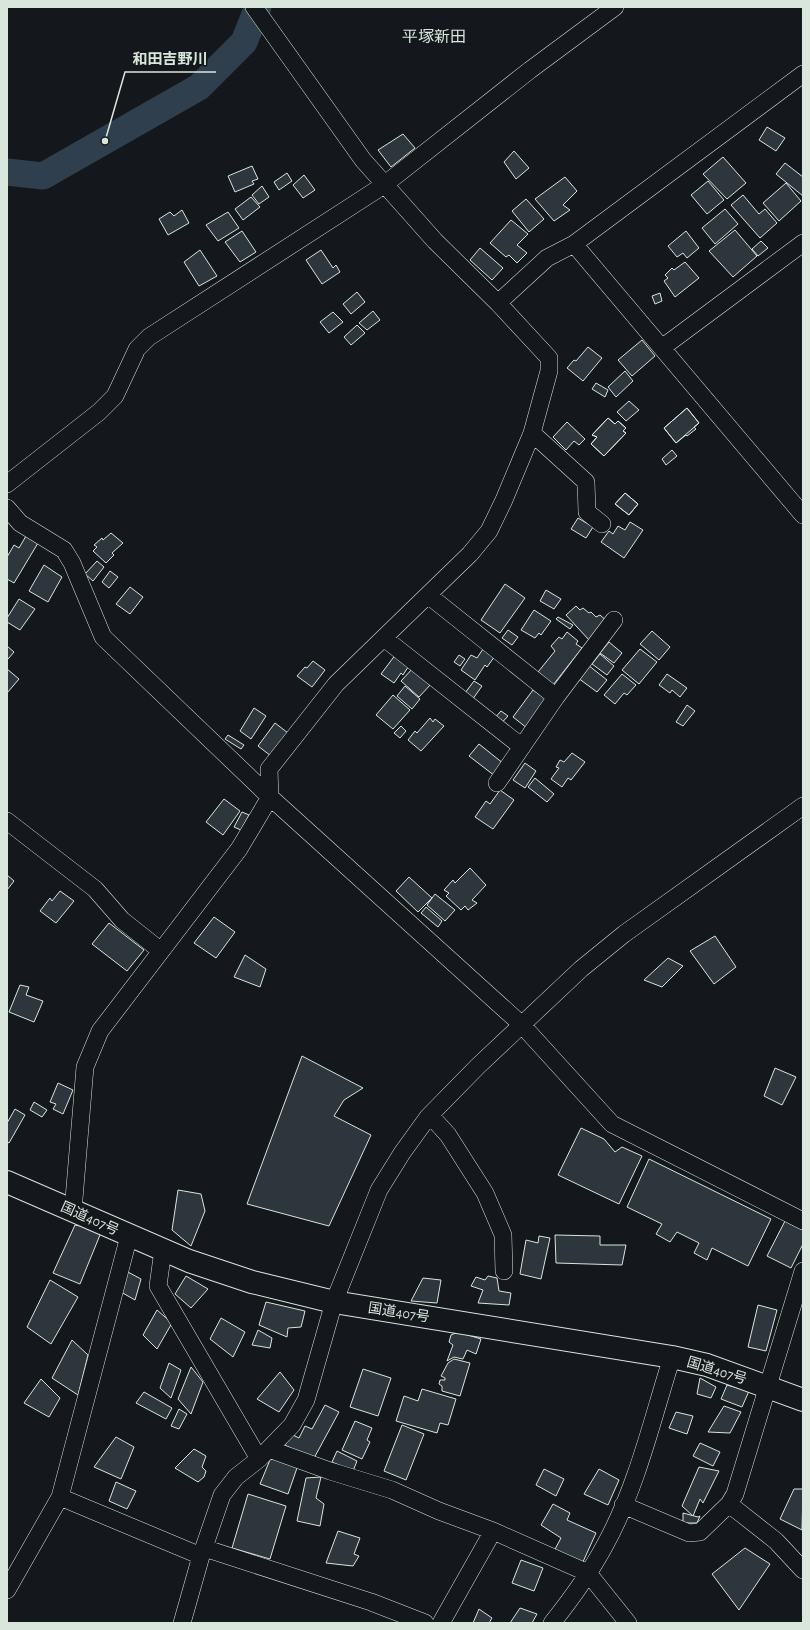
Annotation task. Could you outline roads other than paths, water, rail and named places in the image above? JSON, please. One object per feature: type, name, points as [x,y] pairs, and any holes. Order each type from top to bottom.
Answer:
[{"type":"highway","name":"国道407号","points":[[7,1182],[189,1261],[252,1282],[334,1302],[672,1357],[707,1365],[803,1400]]},
{"type":"street","points":[[73,1211],[85,1067],[100,1031],[239,849],[270,797],[269,769],[336,684],[470,554],[489,531],[504,500],[532,433],[549,371],[549,358],[498,303],[435,241],[363,160],[254,7]]},
{"type":"street","points":[[7,484],[99,412],[115,396],[137,349],[149,337],[384,185],[524,75],[615,7]]},
{"type":"street","points":[[498,303],[547,258],[574,244],[803,74]]},
{"type":"street","points":[[663,347],[803,243]]},
{"type":"street","points":[[574,244],[802,511]]},
{"type":"street","points":[[532,433],[586,482],[587,512],[602,524]]},
{"type":"street","points":[[7,508],[20,523],[64,550],[72,563],[103,637],[270,797],[522,1025],[612,1124],[803,1221]]},
{"type":"street","points":[[428,595],[556,698]]},
{"type":"street","points":[[497,783],[556,698],[614,620]]},
{"type":"street","points":[[384,638],[522,747]]},
{"type":"street","points":[[182,1623],[202,1552],[222,1495],[236,1477],[264,1454],[292,1425],[306,1400],[334,1302],[379,1190],[402,1153],[430,1115],[581,969],[624,934],[803,806]]},
{"type":"street","points":[[7,821],[94,889],[122,920],[161,951]]},
{"type":"street","points":[[430,1115],[448,1135],[485,1193],[503,1235],[504,1271]]},
{"type":"street","points":[[7,1590],[60,1497],[129,1236]]},
{"type":"street","points":[[164,1250],[158,1286],[264,1454],[330,1471],[392,1490],[439,1511],[493,1531],[588,1573],[628,1623]]},
{"type":"street","points":[[624,1505],[690,1533],[700,1532],[729,1504],[735,1494],[803,1271]]},
{"type":"street","points":[[552,1623],[588,1573],[606,1544],[624,1505],[672,1357]]},
{"type":"street","points":[[60,1497],[202,1552],[371,1602],[426,1623]]},
{"type":"street","points":[[729,1504],[776,1541],[803,1570]]},
{"type":"street","points":[[441,1623],[493,1531]]},
{"type":"waterway","points":[[7,172],[43,176],[199,87],[244,42],[258,7]]},
{"type":"place","name":"和田吉野川","points":[[105,141]]},
{"type":"district","name":"平塚新田","points":[[434,36]]}]
